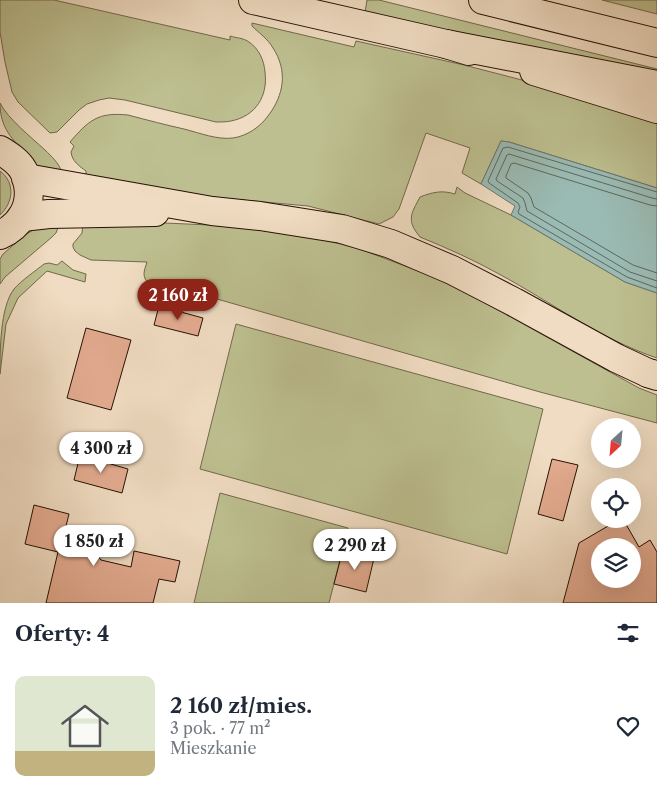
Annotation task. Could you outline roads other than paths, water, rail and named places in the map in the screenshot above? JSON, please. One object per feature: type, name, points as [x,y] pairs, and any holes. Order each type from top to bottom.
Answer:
[{"type":"main road","points":[[253,0],[446,44],[657,85]]},
{"type":"main road","points":[[482,0],[657,43]]},
{"type":"main road","points":[[446,44],[657,109]]},
{"type":"main road","points":[[0,149],[18,164],[24,172],[29,192],[29,201],[22,217],[10,230],[0,235]]},
{"type":"main road","points":[[26,178],[212,211],[260,216],[342,229],[391,244],[452,270],[616,358],[654,375]]},
{"type":"main road","points":[[22,217],[50,214],[212,211]]},
{"type":"water","points":[[501,141],[657,188],[657,293],[625,282],[511,215],[515,206],[481,184]]}]
